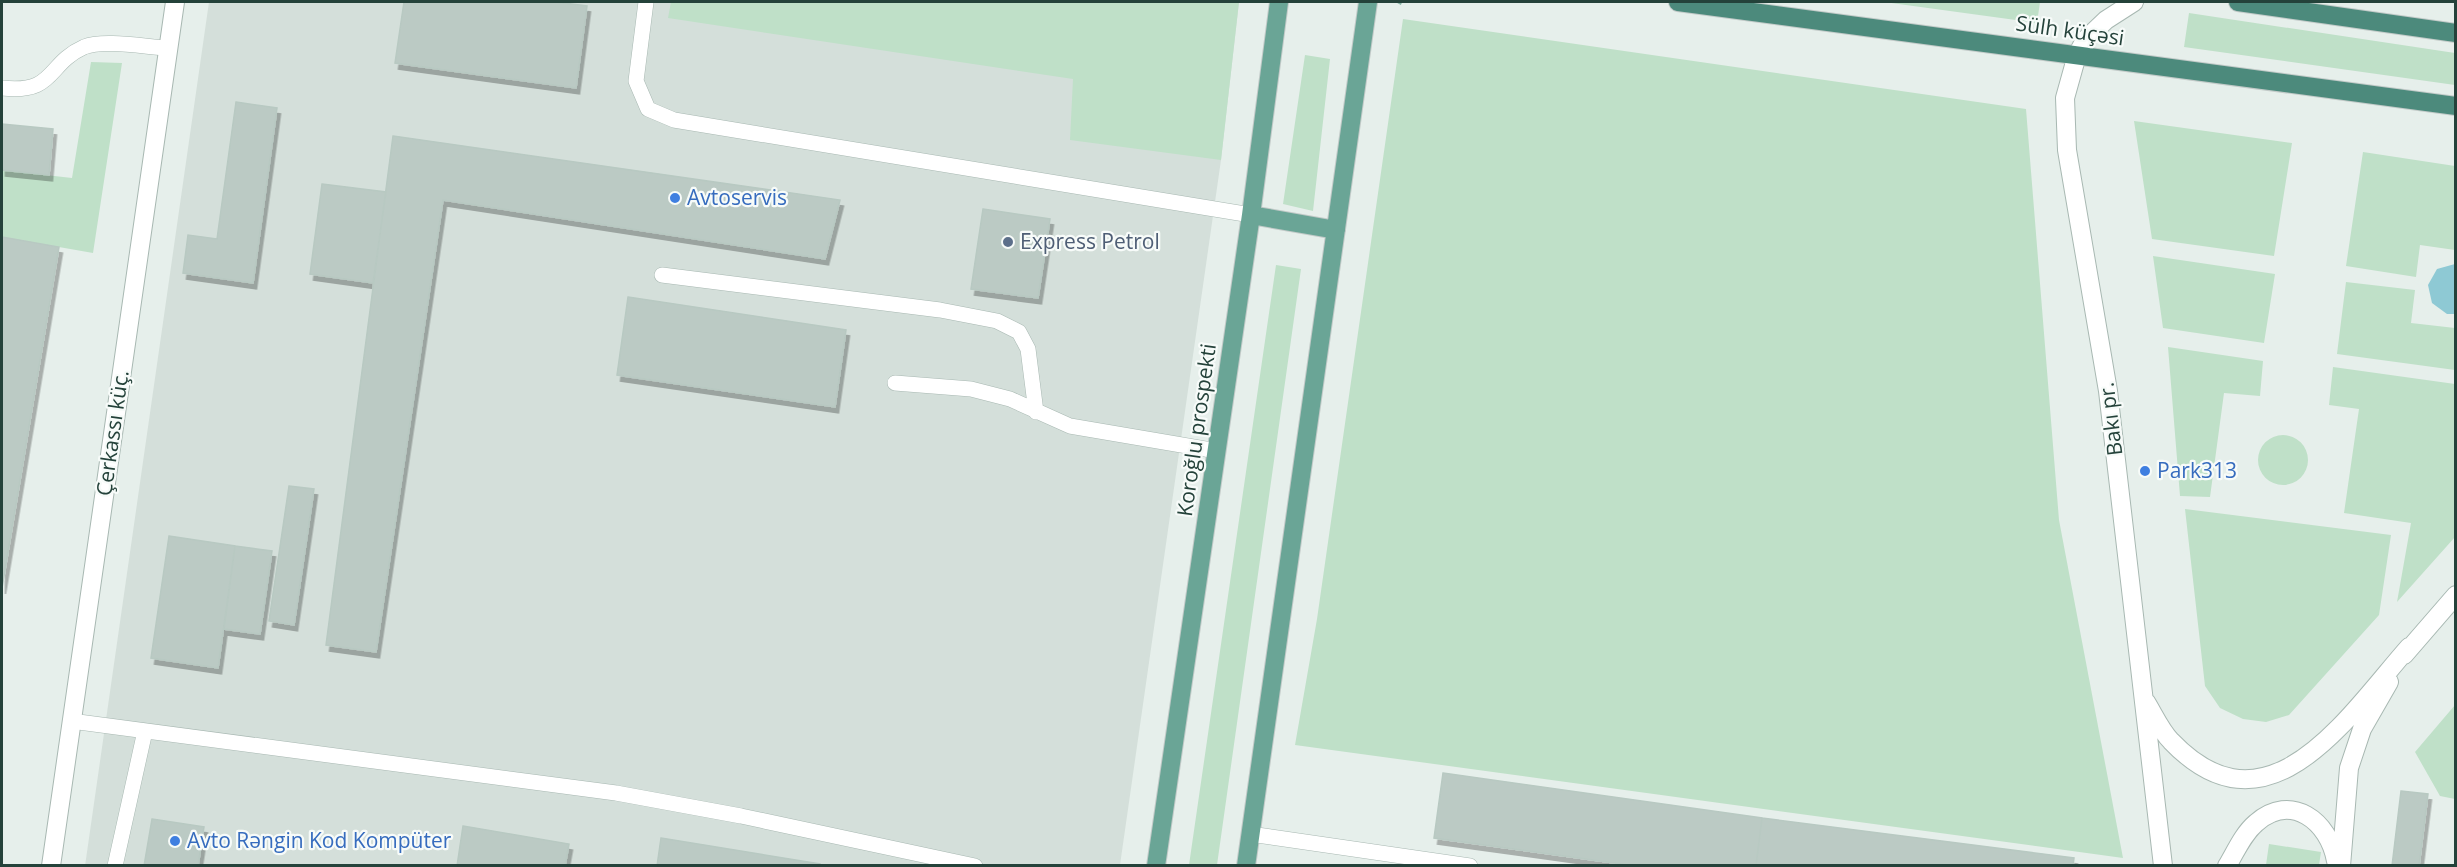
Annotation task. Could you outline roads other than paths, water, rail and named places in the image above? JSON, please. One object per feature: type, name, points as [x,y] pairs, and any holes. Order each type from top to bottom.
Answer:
[{"type":"highway","name":"Sülh küçəsi","points":[[1678,2],[2456,106]]},
{"type":"highway","points":[[2238,2],[2456,33]]},
{"type":"main road","name":"Koroğlu prospekti","points":[[1156,866],[1251,215],[1279,2]]},
{"type":"main road","points":[[1246,866],[1368,2]]},
{"type":"main road","points":[[1251,215],[1336,230]]},
{"type":"street","name":"Çerkassı küç.","points":[[51,866],[175,2]]},
{"type":"street","name":"Bakı pr.","points":[[2134,2],[2106,20],[2085,40],[2077,55],[2065,98],[2067,150],[2108,390],[2163,866]]},
{"type":"street","points":[[2142,696],[2169,740],[2200,766],[2230,777],[2255,779],[2288,770],[2324,744],[2456,596]]},
{"type":"street","points":[[2339,866],[2346,786],[2353,754],[2362,729],[2409,647]]},
{"type":"street","points":[[2227,866],[2246,834],[2256,823],[2270,813],[2284,809],[2310,815],[2321,825],[2330,839],[2339,866]]},
{"type":"lane","points":[[646,2],[636,81],[648,109],[674,120],[1251,215]]},
{"type":"lane","points":[[2,88],[22,90],[44,83],[70,56],[85,47],[98,44],[168,48]]},
{"type":"lane","points":[[662,275],[940,310],[997,321],[1019,332],[1028,349],[1036,412]]},
{"type":"lane","points":[[895,383],[971,389],[1010,399],[1070,426],[1217,452]]},
{"type":"lane","points":[[71,721],[616,793],[741,816],[975,866]]},
{"type":"lane","points":[[115,866],[145,731]]},
{"type":"lane","points":[[1250,834],[1421,862],[1470,866]]},
{"type":"water","points":[[2455,264],[2455,314],[2447,314],[2432,303],[2428,285],[2437,269]]},
{"type":"place","name":"Avtoservis","points":[[675,198]]},
{"type":"place","name":"Express Petrol","points":[[1008,242]]},
{"type":"place","name":"Park313","points":[[2145,471]]},
{"type":"place","name":"Avto Rəngin Kod Kompüter","points":[[175,841]]}]
